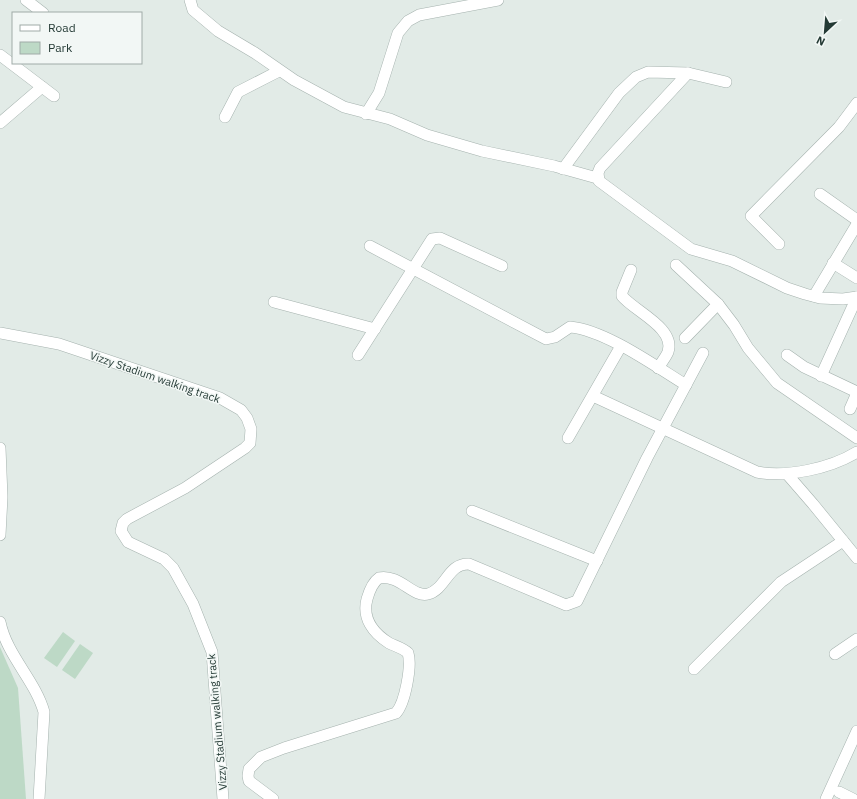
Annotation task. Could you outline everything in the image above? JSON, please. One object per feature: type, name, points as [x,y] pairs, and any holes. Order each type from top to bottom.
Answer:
[{"type":"street","points":[[26,0],[42,12]]},
{"type":"street","points":[[190,0],[191,7],[196,13],[218,31],[255,52],[279,71],[319,95],[344,107],[366,114],[390,119],[427,135],[482,151],[597,178],[601,183],[691,249],[732,261],[787,288],[814,296],[842,299],[857,297]]},
{"type":"street","points":[[366,114],[379,93],[398,33],[408,20],[419,15],[498,0]]},
{"type":"street","points":[[0,55],[54,96]]},
{"type":"street","points":[[225,117],[238,92],[279,71]]},
{"type":"street","points":[[563,169],[619,93],[636,77],[648,72],[688,73],[726,82]]},
{"type":"street","points":[[597,178],[600,168],[688,73]]},
{"type":"street","points":[[0,123],[42,87]]},
{"type":"street","points":[[779,244],[751,216],[839,127],[857,103]]},
{"type":"street","points":[[820,194],[857,220]]},
{"type":"street","points":[[814,296],[857,224]]},
{"type":"street","points":[[358,355],[412,268],[428,244],[435,237],[502,266]]},
{"type":"street","points":[[370,246],[546,339],[555,337],[566,329],[576,327],[589,330],[621,346],[686,384]]},
{"type":"street","points":[[833,264],[857,278]]},
{"type":"street","points":[[676,265],[718,304],[734,325],[748,348],[777,383],[857,438]]},
{"type":"street","points":[[631,270],[622,292],[622,296],[660,328],[668,341],[668,351],[658,368]]},
{"type":"street","points":[[821,376],[857,297]]},
{"type":"street","points":[[274,302],[375,329]]},
{"type":"street","points":[[685,338],[718,304]]},
{"type":"street","name":"Vizzy Stadium walking track","points":[[0,333],[59,344],[220,398],[241,410],[250,424],[252,437],[245,448],[185,488],[127,519],[123,523],[121,531],[128,542],[164,559],[173,568],[193,604],[212,652],[223,799]]},
{"type":"street","points":[[568,438],[621,346]]},
{"type":"street","points":[[273,799],[249,781],[249,769],[261,757],[284,748],[396,713],[404,702],[410,658],[408,653],[382,638],[374,630],[366,618],[365,611],[367,599],[376,579],[390,577],[403,583],[419,594],[427,594],[440,587],[456,567],[463,564],[469,564],[555,601],[570,605],[577,601],[702,352]]},
{"type":"street","points":[[786,355],[821,376],[857,392],[850,409]]},
{"type":"street","points":[[593,396],[757,472],[787,474],[822,466],[857,452]]},
{"type":"street","points":[[0,448],[2,497],[0,535]]},
{"type":"street","points":[[787,474],[857,558]]},
{"type":"street","points":[[472,511],[597,561]]},
{"type":"street","points":[[694,669],[781,582],[843,541]]},
{"type":"street","points":[[0,622],[9,647],[38,694],[44,712],[39,799]]},
{"type":"street","points":[[835,654],[857,639]]},
{"type":"street","points":[[826,799],[857,732]]},
{"type":"street","points":[[839,792],[853,799]]},
{"type":"green space","points":[[63,632],[75,641],[57,667],[44,658]]},
{"type":"green space","points":[[80,644],[93,653],[75,679],[62,670]]},
{"type":"green space","points":[[0,647],[18,688],[26,799],[0,799]]}]
